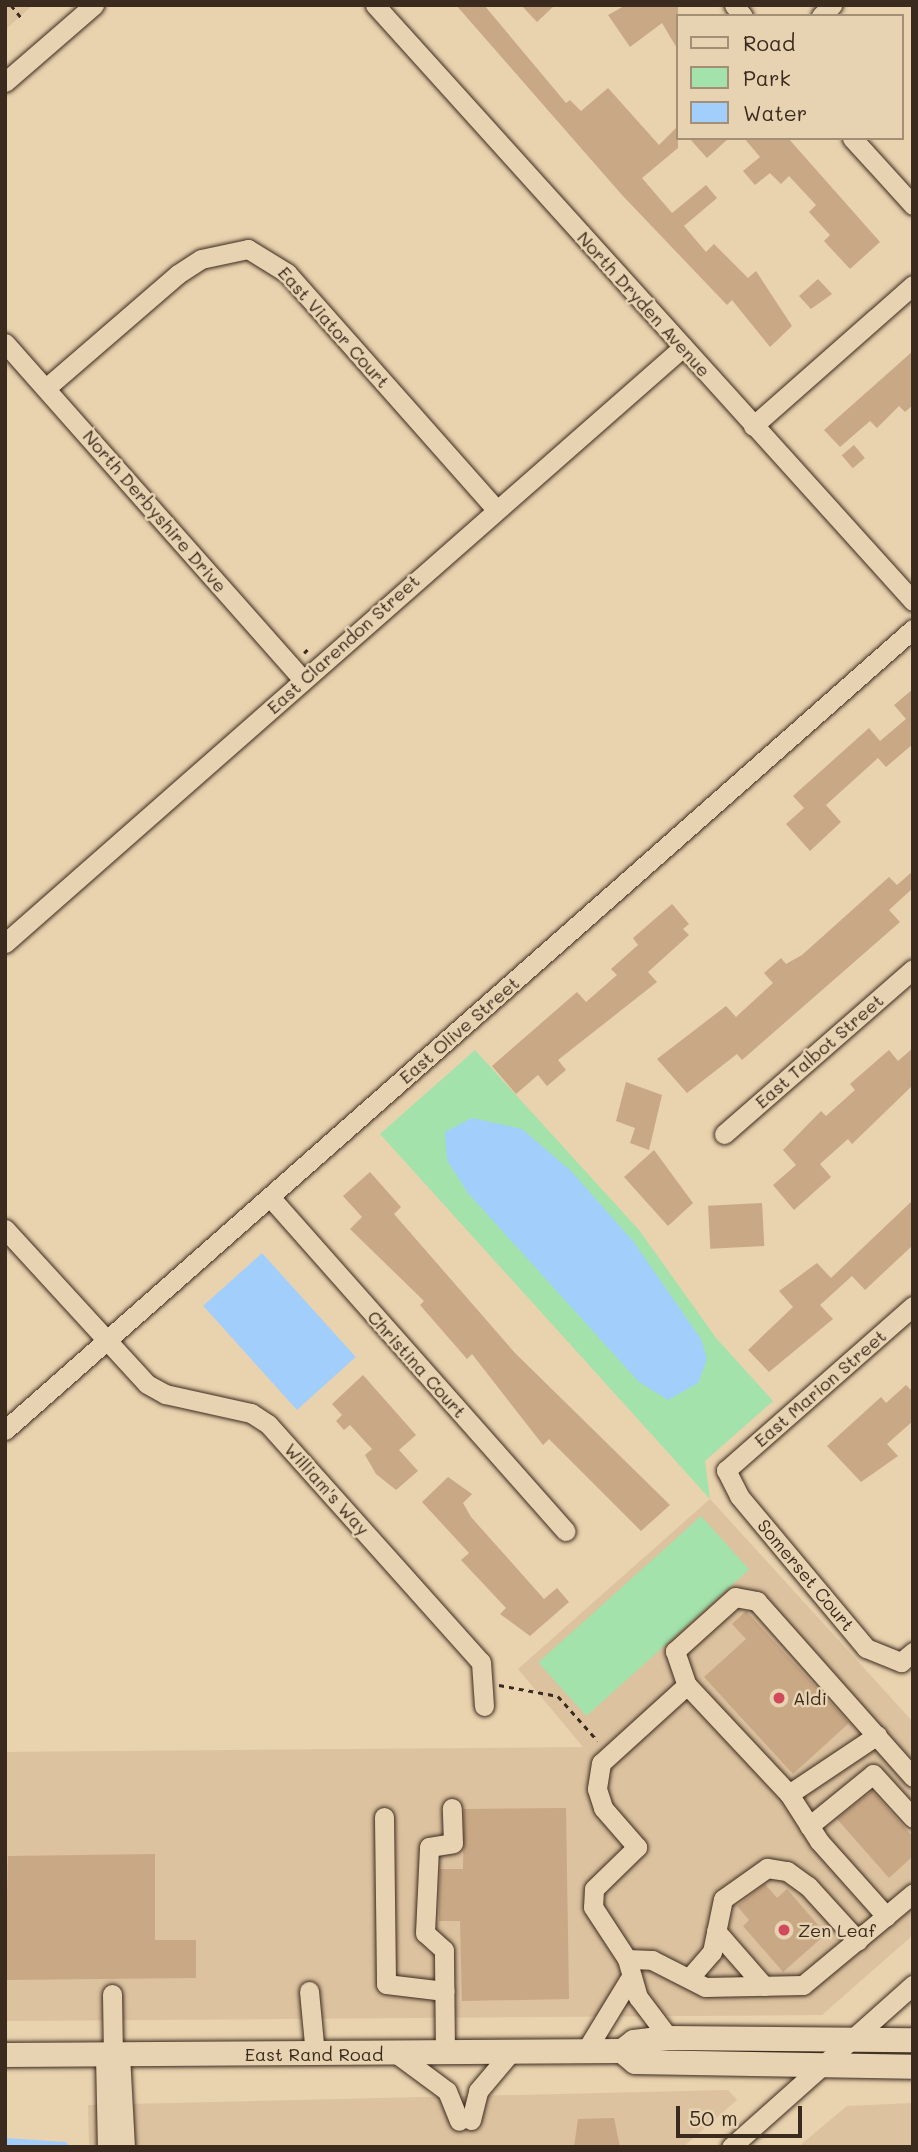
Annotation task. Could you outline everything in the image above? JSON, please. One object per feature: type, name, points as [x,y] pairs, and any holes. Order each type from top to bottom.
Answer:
[{"type":"main road","name":"East Rand Road","points":[[5,2055],[585,2052],[622,2051],[634,2042],[669,2038],[913,2040]]},
{"type":"main road","name":"East Rand Road","points":[[622,2051],[635,2062],[913,2067]]},
{"type":"street","points":[[5,82],[94,5]]},
{"type":"street","name":"North Dryden Avenue","points":[[376,5],[913,601]]},
{"type":"street","points":[[854,140],[913,205]]},
{"type":"street","name":"East Viator Court","points":[[46,388],[178,274],[201,259],[248,249],[287,273],[496,509]]},
{"type":"street","points":[[753,426],[913,285]]},
{"type":"street","name":"North Derbyshire Drive","points":[[5,343],[303,680]]},
{"type":"street","name":"East Clarendon Street","points":[[5,943],[683,347]]},
{"type":"street","name":"East Olive Street","points":[[5,1430],[913,629]]},
{"type":"street","name":"East Talbot Street","points":[[724,1134],[913,968]]},
{"type":"street","name":"Christina Court","points":[[270,1197],[565,1531]]},
{"type":"street","name":"William's Way","points":[[5,1229],[106,1342],[165,1394],[228,1406],[268,1424],[481,1662],[484,1706]]},
{"type":"street","name":"East Marion Street","points":[[726,1469],[913,1306]]},
{"type":"street","name":"Somerset Court","points":[[726,1469],[739,1496],[866,1648],[907,1657]]},
{"type":"street","points":[[886,1916],[809,1826],[789,1794],[687,1685],[675,1651],[744,1596],[757,1601],[913,1777]]},
{"type":"street","points":[[669,2038],[651,2021],[629,1980],[627,1959],[593,1907],[594,1889],[637,1847],[603,1808],[597,1789],[601,1763],[687,1685]]},
{"type":"street","points":[[789,1794],[877,1735]]},
{"type":"street","points":[[809,1826],[873,1774],[913,1818]]},
{"type":"street","points":[[445,2053],[444,1950],[425,1933],[429,1847],[453,1843],[452,1808]]},
{"type":"street","points":[[384,1816],[386,1984],[444,1991]]},
{"type":"street","points":[[691,1976],[712,1952],[723,1899],[767,1868],[787,1871],[808,1886],[858,1941]]},
{"type":"street","points":[[627,1959],[691,1976],[705,1987],[803,1985],[913,1893]]},
{"type":"street","points":[[716,1931],[764,1986]]},
{"type":"street","points":[[585,2052],[629,1980]]},
{"type":"street","points":[[731,2147],[913,1985]]},
{"type":"street","points":[[309,1991],[315,2055]]},
{"type":"street","points":[[107,2147],[113,2055],[112,1994]]},
{"type":"street","points":[[397,2054],[447,2091],[465,2120],[478,2091],[512,2052]]},
{"type":"street","points":[[113,2055],[125,2147]]},
{"type":"path","points":[[11,5],[23,20]]},
{"type":"path","points":[[482,1682],[558,1696],[611,1754]]},
{"type":"shaded area","points":[[5,5],[33,5],[5,30]]},
{"type":"shaded area","points":[[710,1499],[913,1722],[913,1935],[822,2015],[5,2021],[5,1752],[583,1747],[518,1669]]},
{"type":"shaded area","points":[[728,2090],[737,2100],[683,2147],[89,2145],[88,2105]]},
{"type":"shaded area","points":[[913,2103],[913,2147],[798,2147],[847,2106]]},
{"type":"green space","points":[[475,1050],[639,1230],[716,1338],[773,1401],[705,1461],[710,1499],[380,1134]]},
{"type":"green space","points":[[701,1516],[749,1570],[586,1716],[538,1663]]},
{"type":"water","points":[[472,1118],[522,1129],[571,1171],[633,1241],[701,1339],[707,1359],[698,1383],[668,1400],[639,1382],[468,1193],[447,1160],[445,1132]]},
{"type":"water","points":[[262,1253],[356,1357],[297,1410],[203,1306]]},
{"type":"water","points":[[5,2138],[67,2142],[68,2147],[5,2147]]},
{"type":"building","points":[[456,5],[484,5],[566,103],[570,100],[581,111],[608,88],[659,145],[676,128],[678,148],[642,178],[672,213],[706,185],[717,198],[684,226],[706,252],[714,244],[748,278],[756,271],[792,326],[770,347],[732,300],[727,305],[622,195]]},
{"type":"building","points":[[521,5],[555,5],[537,22]]},
{"type":"building","points":[[626,5],[678,5],[676,47],[662,23],[630,47],[608,15]]},
{"type":"building","points":[[691,140],[727,140],[707,158]]},
{"type":"building","points":[[746,140],[790,140],[880,242],[850,269],[824,241],[830,235],[809,212],[816,205],[789,176],[781,184],[770,173],[755,185],[743,171],[760,157]]},
{"type":"building","points":[[818,279],[832,294],[811,309],[799,296]]},
{"type":"building","points":[[913,351],[913,405],[905,412],[899,406],[877,428],[870,421],[840,447],[824,430]]},
{"type":"building","points":[[854,445],[865,458],[853,468],[842,455]]},
{"type":"building","points":[[913,689],[913,744],[886,767],[878,758],[826,805],[841,822],[810,851],[786,824],[804,808],[793,796],[869,728],[880,741],[906,719],[894,705]]},
{"type":"building","points":[[913,871],[913,888],[889,910],[900,922],[742,1060],[737,1054],[687,1093],[657,1059],[726,1006],[736,1017],[773,983],[764,973],[781,958],[786,964],[802,955],[889,877],[897,885]]},
{"type":"building","points":[[672,904],[689,924],[683,929],[689,935],[648,972],[657,982],[558,1060],[566,1070],[547,1086],[538,1075],[516,1094],[492,1066],[577,992],[586,1002],[617,975],[611,969],[638,945],[633,938]]},
{"type":"building","points":[[913,1048],[913,1085],[852,1144],[848,1139],[820,1164],[831,1177],[794,1210],[773,1185],[796,1165],[783,1150],[821,1111],[826,1116],[855,1090],[850,1084],[889,1050],[898,1061]]},
{"type":"building","points":[[626,1082],[662,1095],[649,1150],[630,1143],[635,1128],[616,1121]]},
{"type":"building","points":[[654,1150],[693,1203],[668,1226],[624,1177]]},
{"type":"building","points":[[370,1172],[401,1207],[394,1214],[515,1353],[670,1505],[641,1531],[549,1439],[543,1445],[472,1354],[467,1359],[420,1305],[424,1301],[350,1229],[362,1217],[343,1196]]},
{"type":"building","points":[[913,1200],[913,1245],[865,1290],[852,1276],[820,1305],[833,1319],[769,1372],[748,1350],[793,1307],[779,1291],[817,1263],[831,1278]]},
{"type":"building","points":[[762,1203],[764,1246],[710,1249],[708,1206]]},
{"type":"building","points":[[363,1375],[416,1435],[399,1450],[418,1471],[396,1490],[376,1474],[365,1455],[372,1449],[350,1425],[344,1430],[336,1421],[342,1415],[332,1404]]},
{"type":"building","points":[[906,1385],[913,1392],[913,1421],[887,1444],[898,1456],[861,1482],[827,1446],[881,1397],[886,1403]]},
{"type":"building","points":[[448,1477],[472,1494],[463,1503],[471,1517],[544,1599],[557,1588],[569,1602],[530,1636],[500,1614],[506,1608],[461,1560],[469,1553],[422,1502]]},
{"type":"building","name":"Aldi","points":[[746,1611],[849,1723],[793,1774],[704,1677],[746,1639],[732,1624]]},
{"type":"building","points":[[872,1791],[913,1837],[913,1856],[889,1878],[837,1819]]},
{"type":"building","points":[[566,1808],[569,1999],[462,2001],[460,1921],[439,1921],[439,1906],[440,1869],[463,1869],[464,1809]]},
{"type":"building","points":[[155,1854],[155,1940],[196,1940],[196,1978],[5,1980],[8,1856]]},
{"type":"building","name":"Zen Leaf","points":[[765,1884],[777,1898],[787,1889],[826,1934],[783,1972],[743,1926],[749,1920],[737,1906]]},
{"type":"building","points":[[614,2118],[620,2147],[574,2147],[578,2119]]},
{"type":"place","name":"Aldi","points":[[779,1698]]},
{"type":"place","name":"Zen Leaf","points":[[784,1930]]}]
